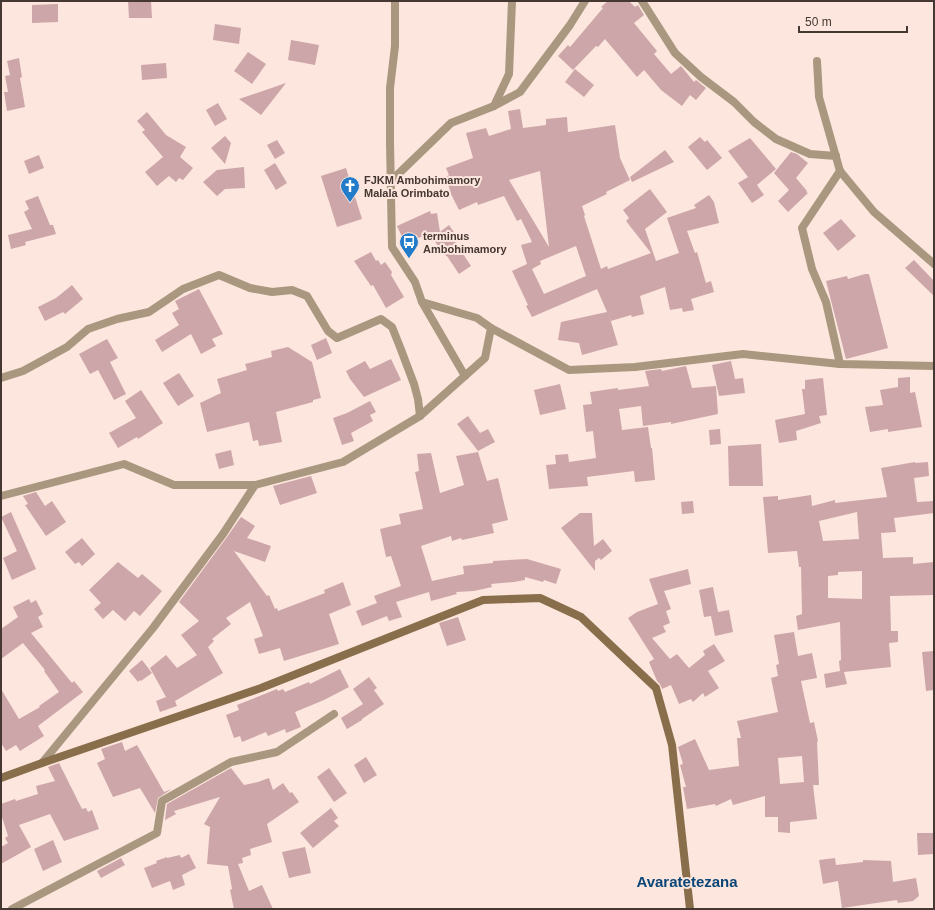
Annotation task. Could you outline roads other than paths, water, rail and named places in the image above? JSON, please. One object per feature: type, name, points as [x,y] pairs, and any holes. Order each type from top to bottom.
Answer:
[{"type":"street","points":[[395,1],[395,46],[390,88],[392,247],[415,282],[422,302],[465,376]]},
{"type":"street","points":[[494,106],[509,74],[512,1]]},
{"type":"street","points":[[390,181],[451,123],[494,106],[520,92],[570,25],[585,1]]},
{"type":"street","points":[[642,1],[675,53],[701,77],[734,102],[754,122],[776,139],[810,154],[836,156]]},
{"type":"street","points":[[817,61],[819,97],[840,171],[874,212],[934,264]]},
{"type":"street","points":[[840,171],[802,228],[812,269],[826,302],[840,364]]},
{"type":"street","points":[[1,378],[23,371],[67,347],[88,329],[117,319],[149,312],[182,289],[219,274],[250,288],[272,292],[292,290],[307,296],[328,331],[337,338],[381,319],[392,327],[414,384],[420,416]]},
{"type":"street","points":[[422,302],[477,318],[492,328],[569,370],[635,367],[743,354],[840,364],[934,366]]},
{"type":"street","points":[[1,496],[124,464],[174,485],[255,485],[343,462],[420,416],[465,376],[485,358],[492,328]]},
{"type":"street","points":[[42,763],[153,628],[223,534],[255,485]]},
{"type":"street","points":[[1,778],[262,688],[483,600],[540,598],[581,617],[656,688],[672,745],[690,909]]},
{"type":"street","points":[[12,909],[157,833],[162,801],[231,762],[277,752],[334,714]]},
{"type":"place","name":"FJKM Ambohimamory Malala Orimbato","points":[[350,203]]},
{"type":"place","name":"terminus Ambohimamory","points":[[409,259]]},
{"type":"district","name":"Avaratetezana","points":[[687,881]]}]
